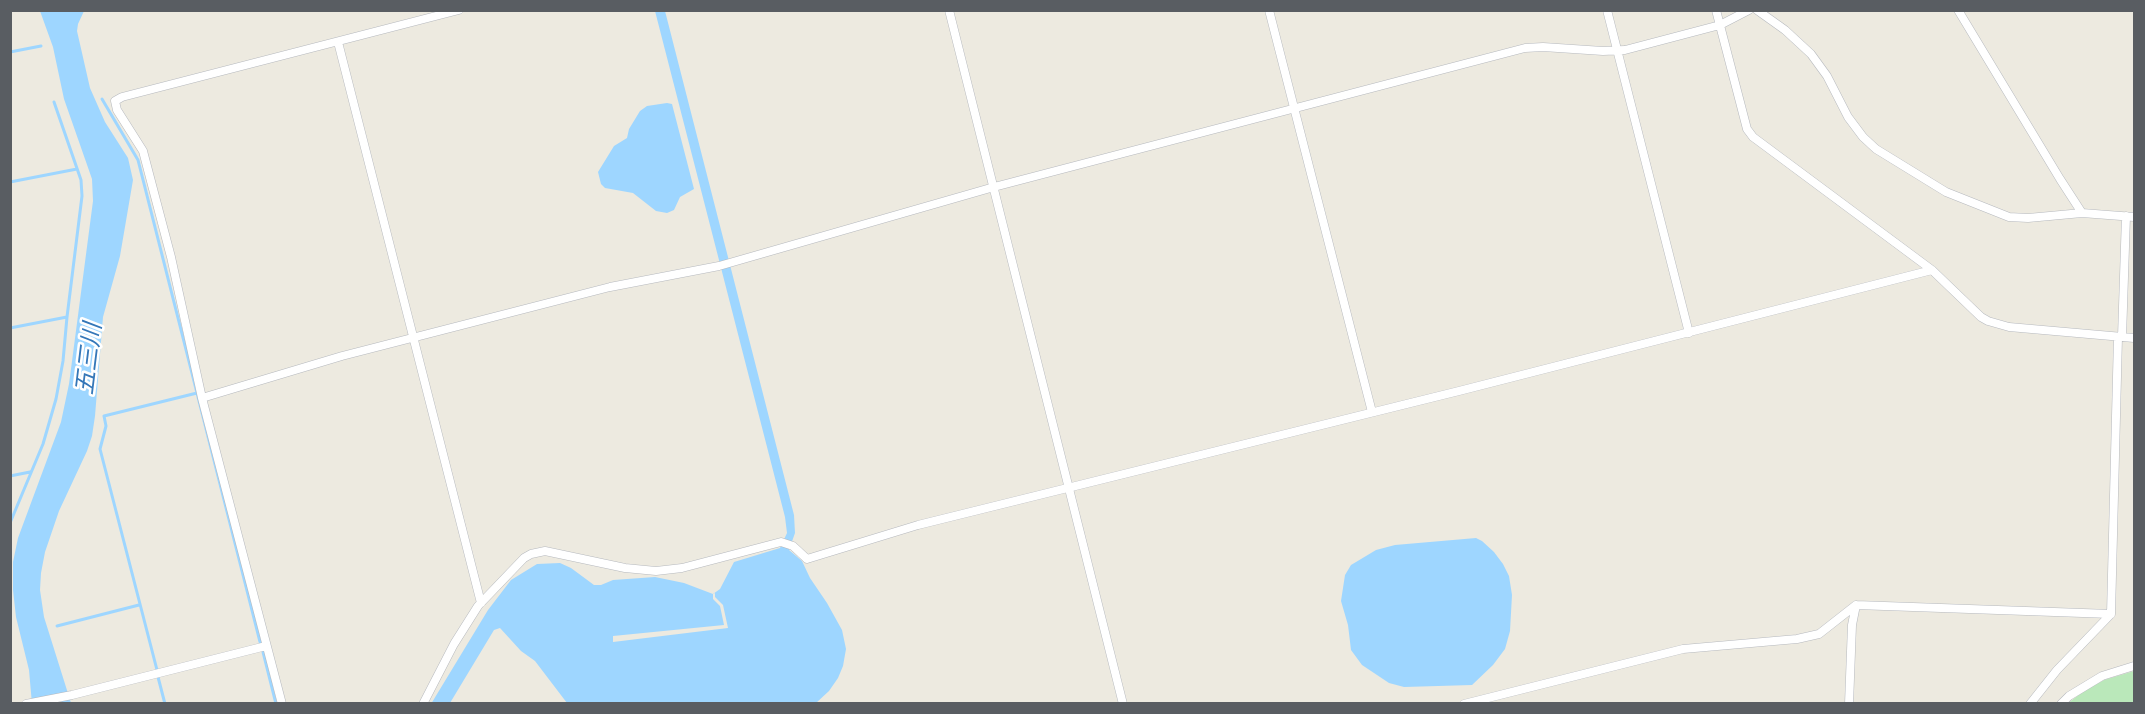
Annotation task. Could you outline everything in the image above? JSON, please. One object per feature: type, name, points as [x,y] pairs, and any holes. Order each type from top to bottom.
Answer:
[{"type":"street","points":[[282,704],[202,398],[171,256],[143,151],[117,110],[115,101],[122,97],[459,10]]},
{"type":"street","points":[[949,10],[1123,704]]},
{"type":"street","points":[[1269,10],[1372,412]]},
{"type":"street","points":[[1606,10],[1689,333]]},
{"type":"street","points":[[1716,10],[1747,129],[1753,137],[1932,270],[1975,312],[1988,321],[2009,327],[2134,338]]},
{"type":"street","points":[[202,398],[342,356],[610,287],[731,263],[994,187],[1525,48],[1543,46],[1617,50],[1720,25],[1749,10]]},
{"type":"street","points":[[1757,10],[1785,30],[1811,54],[1827,76],[1848,117],[1863,137],[1876,149],[1946,192],[2009,217],[2028,218],[2082,213],[2130,217],[2120,337],[2111,614],[2057,670],[2031,704]]},
{"type":"street","points":[[1958,10],[2082,213]]},
{"type":"street","points":[[338,42],[481,603]]},
{"type":"street","points":[[423,704],[454,644],[481,603],[524,558],[531,554],[544,551],[625,568],[656,571],[682,568],[781,542],[793,546],[807,559],[918,525],[1689,333],[1932,270]]},
{"type":"street","points":[[1464,704],[1683,649],[1797,639],[1819,634],[1856,605],[2111,614]]},
{"type":"street","points":[[1849,704],[1852,625],[1856,605]]},
{"type":"street","points":[[26,704],[72,695],[266,646]]},
{"type":"street","points":[[2061,704],[2069,696],[2102,676],[2134,666]]},
{"type":"green space","points":[[2134,671],[2134,703],[2067,704],[2085,690],[2104,680]]},
{"type":"water","name":"五三川","points":[[40,11],[84,11],[77,31],[90,88],[105,122],[128,158],[133,180],[120,256],[103,317],[92,436],[59,511],[45,552],[41,573],[40,590],[44,617],[71,703],[68,704],[32,704],[29,670],[16,617],[13,590],[13,562],[18,538],[61,422],[69,384],[93,201],[92,179],[64,99],[53,47]]},
{"type":"water","points":[[655,11],[665,11],[794,515],[795,533],[789,550],[802,561],[842,630],[846,649],[843,666],[829,691],[816,703],[567,703],[535,661],[521,651],[500,628],[494,630],[450,703],[431,704],[488,610],[511,580],[537,564],[560,563],[594,585],[613,580],[655,577],[684,583],[713,594],[720,589],[734,562],[780,548],[787,533],[785,517]]},
{"type":"water","points":[[672,104],[694,189],[680,197],[674,210],[667,213],[656,211],[633,193],[605,188],[601,184],[598,172],[614,146],[627,138],[629,129],[640,111],[647,106]]},
{"type":"water","points":[[1476,538],[1494,552],[1503,564],[1509,576],[1512,595],[1510,631],[1505,649],[1493,665],[1472,685],[1404,687],[1389,683],[1362,665],[1351,650],[1348,625],[1341,601],[1345,575],[1351,565],[1376,550],[1395,545]]},
{"type":"pier","points":[[715,593],[715,597],[723,605],[728,628],[613,642],[613,636],[724,625],[720,606],[713,599]]},
{"type":"waterway","points":[[10,52],[41,46]]},
{"type":"waterway","points":[[102,99],[138,160],[260,642]]},
{"type":"waterway","name":"五三川","points":[[10,523],[43,444],[56,399],[63,361],[82,196],[81,180],[54,102]]},
{"type":"waterway","points":[[10,182],[77,169]]},
{"type":"waterway","points":[[10,328],[67,317]]},
{"type":"waterway","points":[[157,670],[100,449],[106,426],[104,416],[197,393]]},
{"type":"waterway","points":[[10,476],[30,472]]},
{"type":"waterway","points":[[57,626],[139,605]]},
{"type":"waterway","points":[[263,652],[276,704]]},
{"type":"waterway","points":[[158,677],[165,704]]}]
